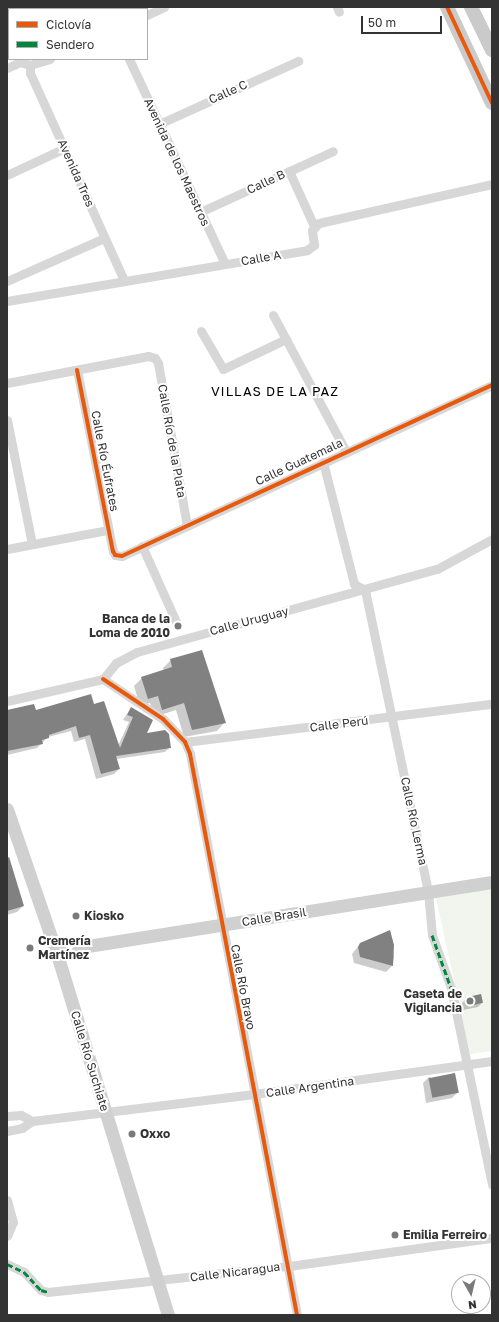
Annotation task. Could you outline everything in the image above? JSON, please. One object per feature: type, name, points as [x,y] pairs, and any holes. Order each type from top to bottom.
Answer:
[{"type":"main road","points":[[447,7],[492,103]]},
{"type":"main road","points":[[471,7],[492,50]]},
{"type":"main road","points":[[477,72],[492,80]]},
{"type":"main road","name":"Calle Río Suchiate","points":[[7,809],[56,952],[159,1281],[168,1315]]},
{"type":"main road","name":"Calle Brasil","points":[[56,952],[492,882]]},
{"type":"street","points":[[148,15],[164,7]]},
{"type":"street","points":[[7,68],[20,62],[30,65],[47,60]]},
{"type":"street","name":"Avenida de los Maestros","points":[[129,60],[225,264]]},
{"type":"street","name":"Calle C","points":[[159,124],[298,61]]},
{"type":"street","name":"Avenida Tres","points":[[30,65],[30,73],[124,280]]},
{"type":"street","points":[[7,175],[65,148]]},
{"type":"street","name":"Calle B","points":[[200,212],[332,151]]},
{"type":"street","points":[[289,171],[314,226],[492,184]]},
{"type":"street","name":"Calle A","points":[[7,301],[307,250],[315,241],[314,226]]},
{"type":"street","points":[[7,281],[104,238]]},
{"type":"street","points":[[273,315],[346,452]]},
{"type":"street","points":[[201,331],[223,369],[286,339]]},
{"type":"street","name":"Calle Río de la Plata","points":[[77,370],[148,356],[155,358],[158,362],[187,525]]},
{"type":"street","points":[[7,382],[77,370]]},
{"type":"street","name":"Calle Río Éufrates","points":[[77,370],[108,530],[115,555]]},
{"type":"street","name":"Calle Guatemala","points":[[115,555],[122,556],[492,385]]},
{"type":"street","points":[[7,420],[32,544]]},
{"type":"street","points":[[323,462],[354,584],[365,590]]},
{"type":"street","points":[[7,549],[108,530]]},
{"type":"street","name":"Calle Uruguay","points":[[103,679],[116,663],[137,652],[438,569],[492,538]]},
{"type":"street","points":[[142,546],[178,626]]},
{"type":"street","name":"Calle Río Lerma","points":[[365,590],[393,717],[428,892],[432,935],[451,988],[469,1064],[492,1185]]},
{"type":"street","points":[[7,702],[103,679]]},
{"type":"street","name":"Calle Río Bravo","points":[[103,679],[163,719],[185,742],[190,754],[221,926],[289,1266],[297,1315]]},
{"type":"street","name":"Calle Perú","points":[[185,742],[492,704]]},
{"type":"street","name":"Calle Argentina","points":[[32,1121],[105,1110],[254,1094],[492,1061]]},
{"type":"street","points":[[7,1116],[21,1115],[32,1121],[22,1128],[7,1131]]},
{"type":"street","points":[[7,1200],[13,1222],[7,1236]]},
{"type":"street","name":"Calle Nicaragua","points":[[7,1264],[24,1272],[41,1290],[48,1292],[289,1266],[492,1238]]},
{"type":"shaded area","points":[[492,889],[492,1051],[470,1054],[436,898]]},
{"type":"building","points":[[202,650],[226,723],[192,730],[184,703],[162,710],[158,696],[148,699],[141,677],[172,667],[170,659]]},
{"type":"building","points":[[91,694],[94,704],[104,701],[120,748],[133,717],[127,715],[131,707],[153,720],[147,733],[165,730],[169,734],[171,748],[116,756],[120,769],[101,774],[90,735],[79,738],[76,726],[49,735],[49,738],[42,740],[43,744],[7,751],[7,710],[34,704],[36,710]]},
{"type":"building","points":[[9,857],[24,906],[7,911],[7,858]]},
{"type":"building","points":[[390,930],[394,945],[393,966],[360,957],[358,947],[360,943]]},
{"type":"building","points":[[481,994],[483,1003],[467,1006],[465,998]]},
{"type":"building","points":[[455,1073],[459,1093],[432,1098],[428,1078]]},
{"type":"marked path","points":[[432,935],[451,988]]},
{"type":"marked path","points":[[7,1264],[24,1272],[41,1290],[48,1292]]},
{"type":"cycle path","points":[[447,7],[492,103]]},
{"type":"cycle path","points":[[77,370],[113,551],[115,555],[122,556],[492,385]]},
{"type":"cycle path","points":[[103,679],[163,719],[185,742],[190,754],[297,1315]]},
{"type":"place","name":"Banca de la Loma de 2010","points":[[178,626]]},
{"type":"place","name":"Kiosko","points":[[76,916]]},
{"type":"place","name":"Cremería Martínez","points":[[30,948]]},
{"type":"place","name":"Caseta de Vigilancia","points":[[470,1001]]},
{"type":"place","name":"Oxxo","points":[[132,1134]]},
{"type":"place","name":"Emilia Ferreiro","points":[[395,1235]]},
{"type":"district","name":"VILLAS DE LA PAZ","points":[[275,391]]}]
